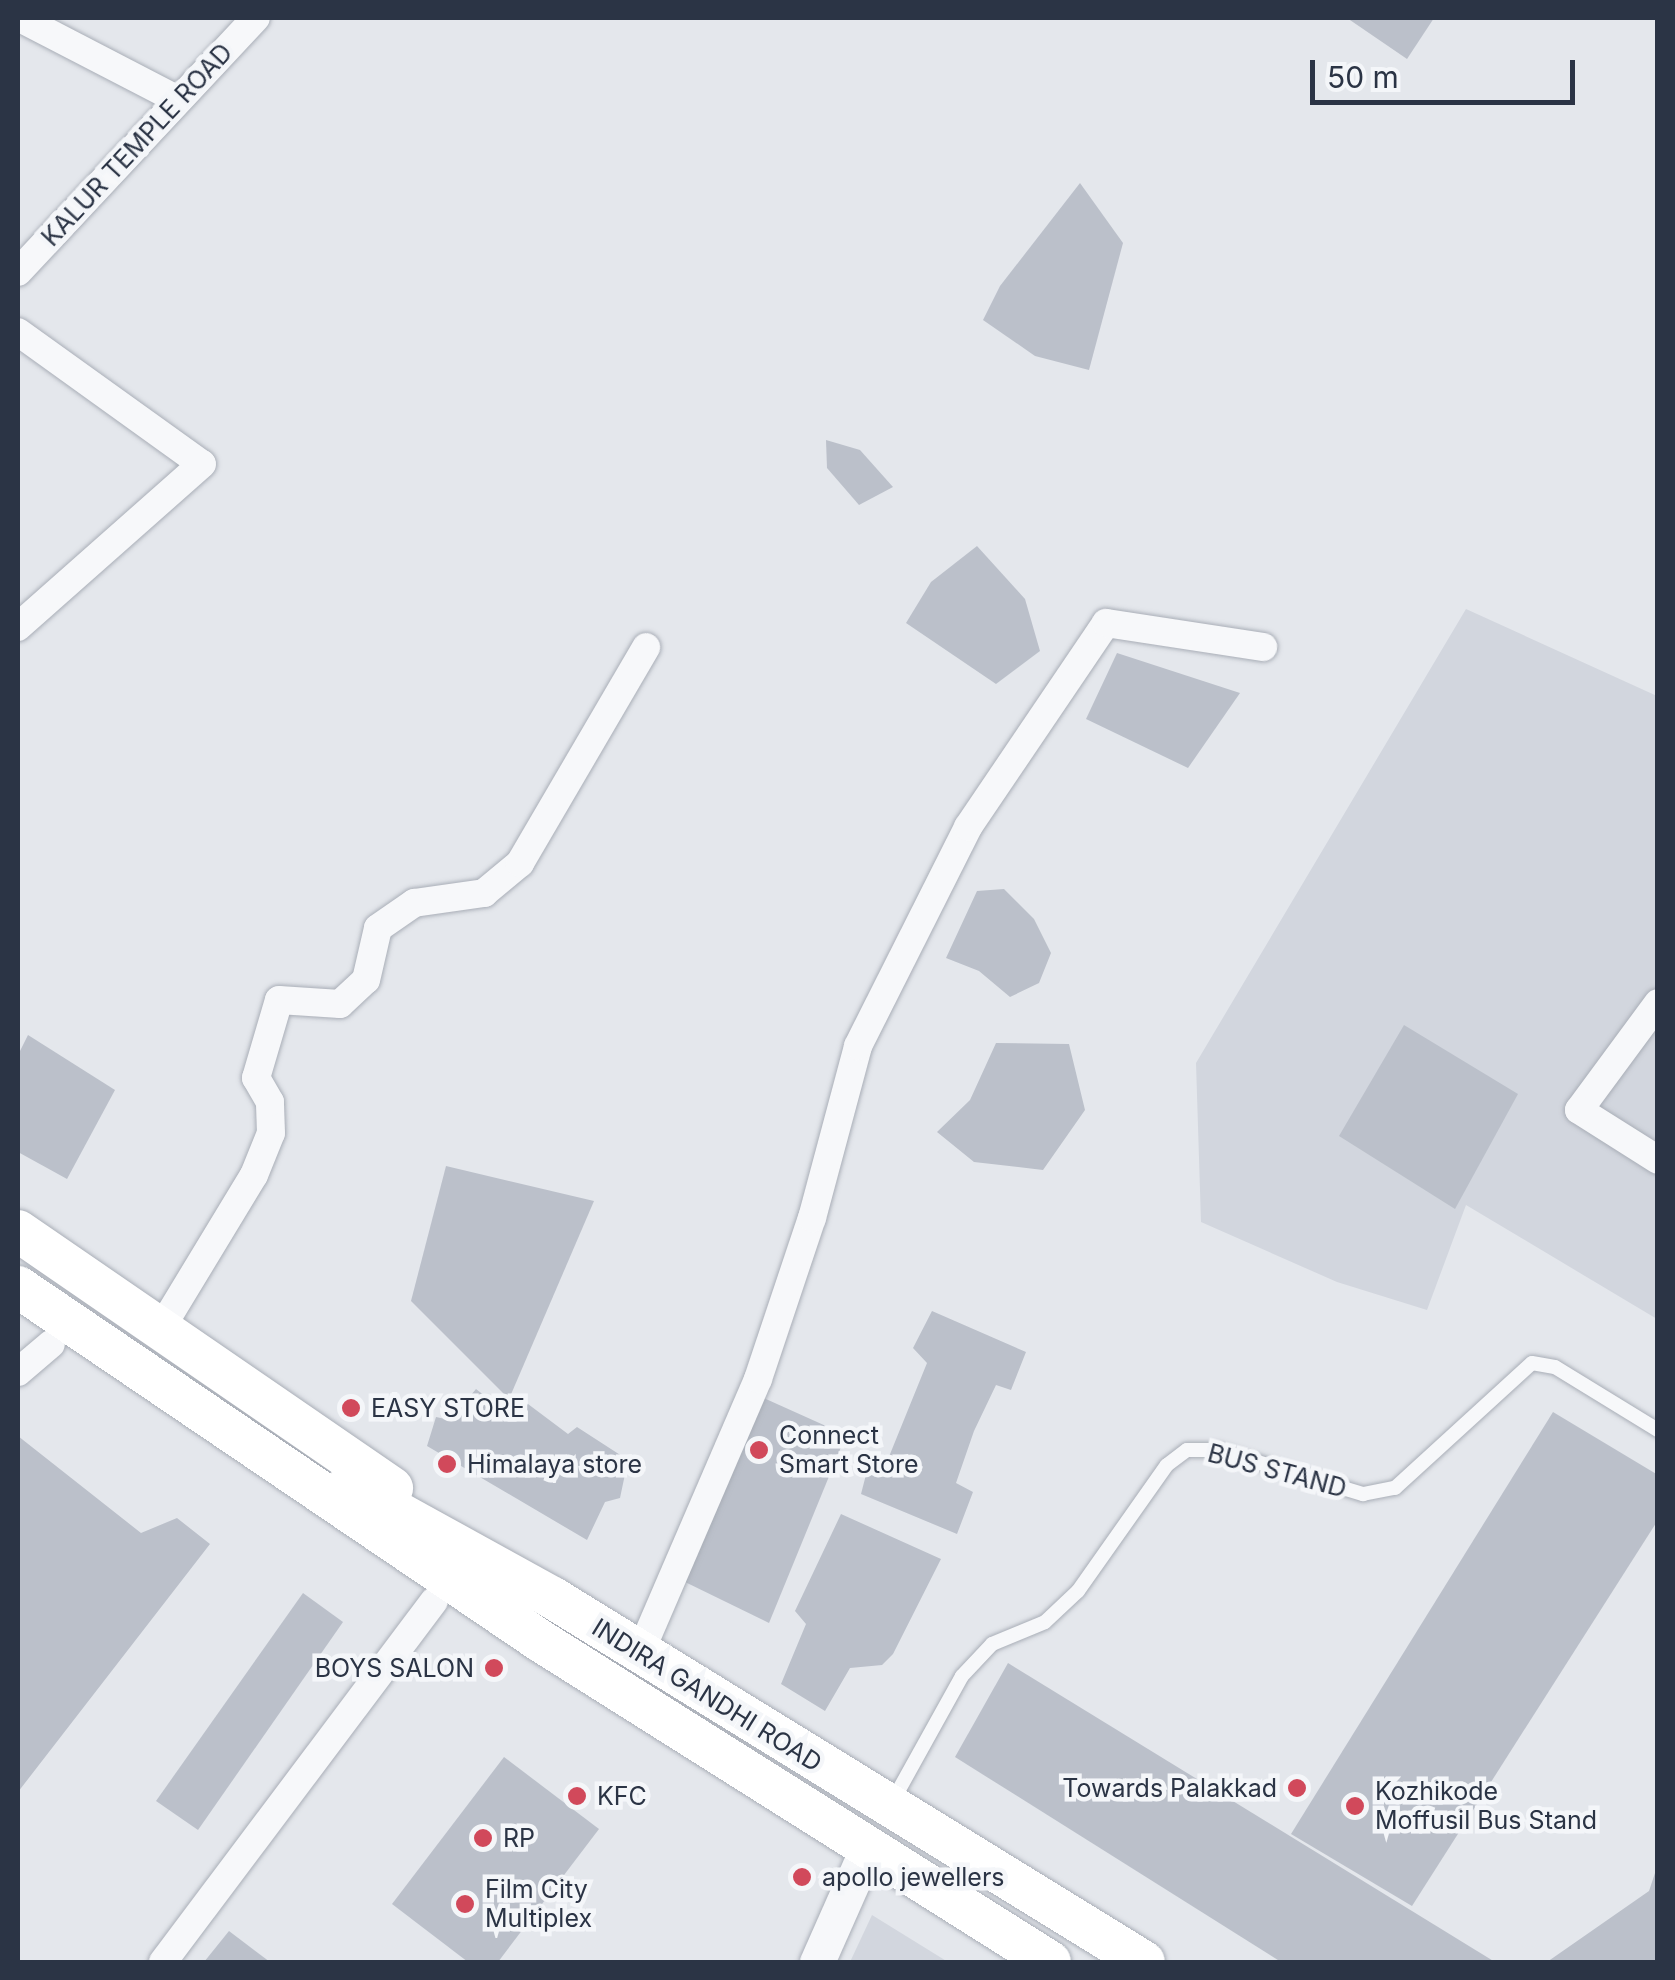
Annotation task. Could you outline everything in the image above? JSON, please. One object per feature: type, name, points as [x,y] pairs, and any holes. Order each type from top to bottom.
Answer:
[{"type":"main road","points":[[18,1231],[553,1598]]},
{"type":"main road","name":"INDIRA GANDHI ROAD","points":[[18,1287],[539,1640],[1050,1962]]},
{"type":"main road","points":[[34,1333],[434,1601],[539,1640]]},
{"type":"main road","name":"INDIRA GANDHI ROAD","points":[[259,1450],[345,1483],[553,1598],[888,1809],[1144,1962]]},
{"type":"street","points":[[20,18],[178,100]]},
{"type":"street","name":"KALUR TEMPLE ROAD","points":[[18,272],[256,18]]},
{"type":"street","points":[[18,332],[202,464],[18,627]]},
{"type":"street","points":[[640,1653],[758,1379],[812,1218],[858,1046],[968,827],[1106,624],[1263,647]]},
{"type":"street","points":[[160,1330],[254,1175],[271,1133],[270,1102],[256,1078],[279,1000],[340,1004],[366,980],[378,928],[414,903],[484,893],[520,863],[646,646]]},
{"type":"street","points":[[1658,1002],[1578,1110],[1658,1160]]},
{"type":"street","points":[[18,1372],[34,1333]]},
{"type":"street","points":[[163,1962],[434,1601]]},
{"type":"street","points":[[817,1962],[867,1849]]},
{"type":"lane","name":"BUS STAND","points":[[888,1809],[962,1676],[992,1644],[1046,1622],[1078,1591],[1167,1464],[1187,1450],[1218,1450],[1363,1494],[1394,1488],[1532,1363],[1555,1367],[1658,1430]]},
{"type":"shaded area","points":[[1466,609],[1657,696],[1657,1319],[1466,1205],[1427,1310],[1337,1282],[1201,1222],[1196,1063]]},
{"type":"shaded area","points":[[872,1915],[948,1962],[850,1962]]},
{"type":"building","points":[[1347,18],[1434,18],[1407,59]]},
{"type":"building","points":[[1080,183],[1123,243],[1089,370],[1035,356],[983,320],[1000,286]]},
{"type":"building","points":[[826,440],[860,450],[893,487],[859,505],[827,468]]},
{"type":"building","points":[[977,546],[1025,599],[1040,651],[996,684],[906,623],[931,582]]},
{"type":"building","points":[[1117,653],[1240,693],[1188,768],[1086,719]]},
{"type":"building","points":[[1004,889],[1034,919],[1051,953],[1039,983],[1010,997],[979,971],[946,958],[977,891]]},
{"type":"building","points":[[1404,1025],[1518,1094],[1455,1209],[1339,1136]]},
{"type":"building","points":[[28,1035],[115,1090],[67,1179],[18,1152],[18,1055]]},
{"type":"building","points":[[996,1043],[1069,1044],[1085,1110],[1043,1170],[974,1162],[937,1132],[970,1100]]},
{"type":"building","points":[[446,1166],[594,1201],[509,1399],[411,1301]]},
{"type":"building","points":[[932,1311],[1026,1352],[1011,1390],[996,1385],[974,1431],[956,1483],[973,1492],[957,1534],[861,1494],[869,1463],[886,1464],[927,1363],[913,1348]]},
{"type":"building","points":[[476,1389],[499,1407],[524,1401],[568,1434],[577,1427],[628,1460],[620,1498],[605,1502],[587,1540],[427,1446],[436,1417],[450,1420]]},
{"type":"building","points":[[757,1395],[846,1435],[769,1623],[683,1581]]},
{"type":"building","points":[[1553,1412],[1658,1475],[1658,1520],[1412,1906],[1291,1834]]},
{"type":"building","points":[[18,1436],[141,1533],[177,1518],[210,1544],[18,1792]]},
{"type":"building","points":[[841,1514],[941,1559],[893,1654],[882,1665],[850,1668],[825,1711],[781,1684],[806,1624],[795,1611]]},
{"type":"building","points":[[303,1593],[343,1622],[198,1830],[156,1801]]},
{"type":"building","points":[[1008,1663],[1495,1962],[1281,1962],[955,1757]]},
{"type":"building","points":[[504,1757],[599,1829],[498,1962],[468,1962],[392,1904]]},
{"type":"building","points":[[1658,1864],[1658,1962],[1547,1962],[1649,1891]]},
{"type":"building","points":[[229,1931],[270,1962],[204,1962]]},
{"type":"place","name":"EASY STORE","points":[[351,1408]]},
{"type":"place","name":"Connect Smart Store","points":[[759,1450]]},
{"type":"place","name":"Himalaya store","points":[[447,1464]]},
{"type":"place","name":"BOYS SALON","points":[[494,1668]]},
{"type":"place","name":"Towards Palakkad","points":[[1297,1788]]},
{"type":"place","name":"KFC","points":[[577,1796]]},
{"type":"place","name":"Kozhikode Moffusil Bus Stand","points":[[1355,1806]]},
{"type":"place","name":"RP","points":[[483,1838]]},
{"type":"place","name":"apollo jewellers","points":[[802,1877]]},
{"type":"place","name":"Film City Multiplex","points":[[465,1904]]}]
